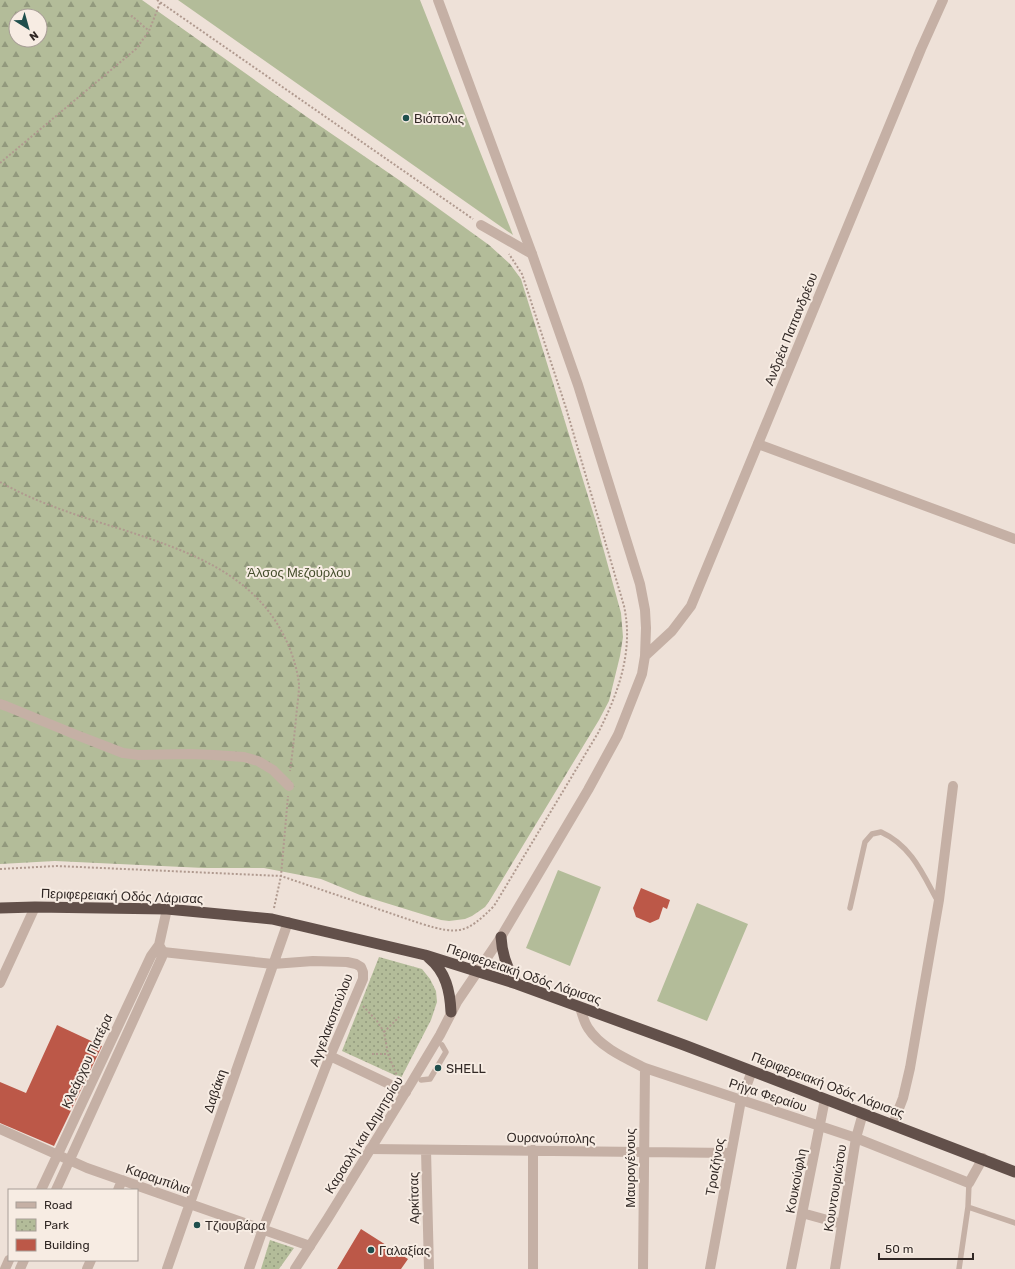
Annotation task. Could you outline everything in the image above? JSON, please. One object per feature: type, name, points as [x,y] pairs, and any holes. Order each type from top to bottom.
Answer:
[{"type":"highway","name":"Περιφερειακή Οδός Λάρισας","points":[[0,908],[35,906],[167,909],[272,919],[425,955],[517,984],[580,1007],[983,1158],[1015,1172]]},
{"type":"highway","points":[[501,937],[504,960],[509,972],[517,984]]},
{"type":"highway","points":[[425,955],[437,964],[446,979],[450,995],[451,1012]]},
{"type":"street","name":"Καραολή και Δημητρίου","points":[[295,1269],[406,1092],[440,1035],[451,1012],[501,937],[588,790],[618,735],[642,674],[645,656],[645,610],[640,584],[578,385],[532,254],[438,0]]},
{"type":"street","name":"Ανδρέα Παπανδρέου","points":[[645,656],[672,631],[691,606],[921,49],[943,0]]},
{"type":"street","points":[[481,225],[532,254]]},
{"type":"street","points":[[758,444],[1015,539]]},
{"type":"street","points":[[0,704],[123,753],[139,755],[188,754],[244,757],[258,761],[273,770],[289,786]]},
{"type":"street","points":[[893,1124],[903,1098],[910,1068],[939,900],[953,786]]},
{"type":"street","points":[[0,983],[35,906]]},
{"type":"street","name":"Κλεάρχου Πατέρα","points":[[56,1189],[162,957],[161,949],[167,909]]},
{"type":"street","name":"Δαβάκη","points":[[167,1269],[288,922]]},
{"type":"street","name":"Κλεάρχου Πατέρα","points":[[42,1189],[151,956],[161,949]]},
{"type":"street","name":"Αγγελακοπούλου","points":[[161,949],[273,964],[313,961],[347,962],[361,967],[363,972],[363,979],[330,1056],[249,1269]]},
{"type":"street","name":"Ρήγα Φεραίου","points":[[580,1007],[588,1027],[597,1038],[612,1050],[645,1068],[856,1138],[969,1183]]},
{"type":"street","points":[[330,1056],[406,1092]]},
{"type":"street","name":"Μαυρογένους","points":[[643,1269],[645,1068]]},
{"type":"street","name":"Τρoιζήνος","points":[[710,1269],[741,1100],[752,1071]]},
{"type":"street","name":"Κουκούφλη","points":[[791,1269],[826,1099]]},
{"type":"street","name":"Κουντουριώτου","points":[[835,1269],[856,1138],[863,1113]]},
{"type":"street","name":"Καραμπίλια","points":[[0,1129],[120,1185],[135,1189]]},
{"type":"street","name":"Ουρανούπολης","points":[[370,1149],[533,1150],[643,1153],[731,1152]]},
{"type":"street","name":"Αρκίτσας","points":[[426,1150],[429,1269]]},
{"type":"street","points":[[533,1150],[533,1269]]},
{"type":"street","points":[[969,1183],[983,1158]]},
{"type":"street","name":"Καραμπίλια","points":[[138,1190],[190,1204],[310,1246]]},
{"type":"street","points":[[802,1213],[842,1224]]},
{"type":"lane","points":[[850,908],[865,842],[872,834],[881,832],[891,836],[906,849],[919,866],[936,898],[939,900]]},
{"type":"lane","points":[[420,1080],[430,1079],[446,1052],[442,1045]]},
{"type":"lane","points":[[959,1269],[968,1206],[969,1183]]},
{"type":"lane","points":[[968,1206],[1015,1223]]},
{"type":"path","points":[[156,0],[481,225]]},
{"type":"path","points":[[0,162],[136,49],[149,31],[160,3]]},
{"type":"path","points":[[131,17],[132,16],[149,31]]},
{"type":"path","points":[[0,869],[57,866],[281,876],[422,924],[452,931],[464,928],[477,922],[494,906],[598,732],[610,708],[621,677],[628,635],[624,606],[566,408],[522,274],[506,250]]},
{"type":"path","points":[[0,482],[48,505],[174,547],[202,559],[225,572],[253,593],[274,618],[293,657],[299,685]]},
{"type":"path","points":[[272,919],[280,885]]},
{"type":"path","points":[[353,1001],[369,1011],[384,1032],[388,1054],[397,1076],[392,1086]]},
{"type":"path","points":[[384,1032],[399,1017]]},
{"type":"path","points":[[372,1054],[388,1054]]},
{"type":"green space","name":"Άλσος Μεζούρλου","points":[[0,0],[142,0],[399,180],[489,245],[510,264],[521,279],[596,522],[621,613],[623,637],[609,701],[599,720],[490,900],[485,907],[465,919],[449,921],[441,920],[360,895],[321,879],[264,868],[204,868],[55,861],[0,864]]},
{"type":"green space","name":"Βιόπολις","points":[[178,0],[420,0],[513,235]]},
{"type":"green space","points":[[558,870],[601,887],[570,966],[526,948]]},
{"type":"green space","points":[[697,903],[748,924],[707,1021],[657,1001]]},
{"type":"green space","points":[[379,957],[422,969],[430,979],[436,991],[437,1002],[431,1020],[401,1078],[342,1051]]},
{"type":"green space","points":[[270,1240],[294,1248],[279,1269],[261,1269]]},
{"type":"building","points":[[641,888],[670,900],[667,909],[663,907],[659,919],[650,923],[636,917],[633,908]]},
{"type":"building","points":[[57,1025],[102,1046],[54,1146],[0,1123],[0,1082],[26,1093]]},
{"type":"building","name":"Γαλαξίας","points":[[361,1229],[408,1259],[401,1269],[337,1269]]},
{"type":"place","name":"Βιόπολις","points":[[406,118]]},
{"type":"place","name":"SHELL","points":[[438,1068]]},
{"type":"place","name":"Τζιουβάρα","points":[[197,1225]]},
{"type":"place","name":"Γαλαξίας","points":[[371,1250]]}]
